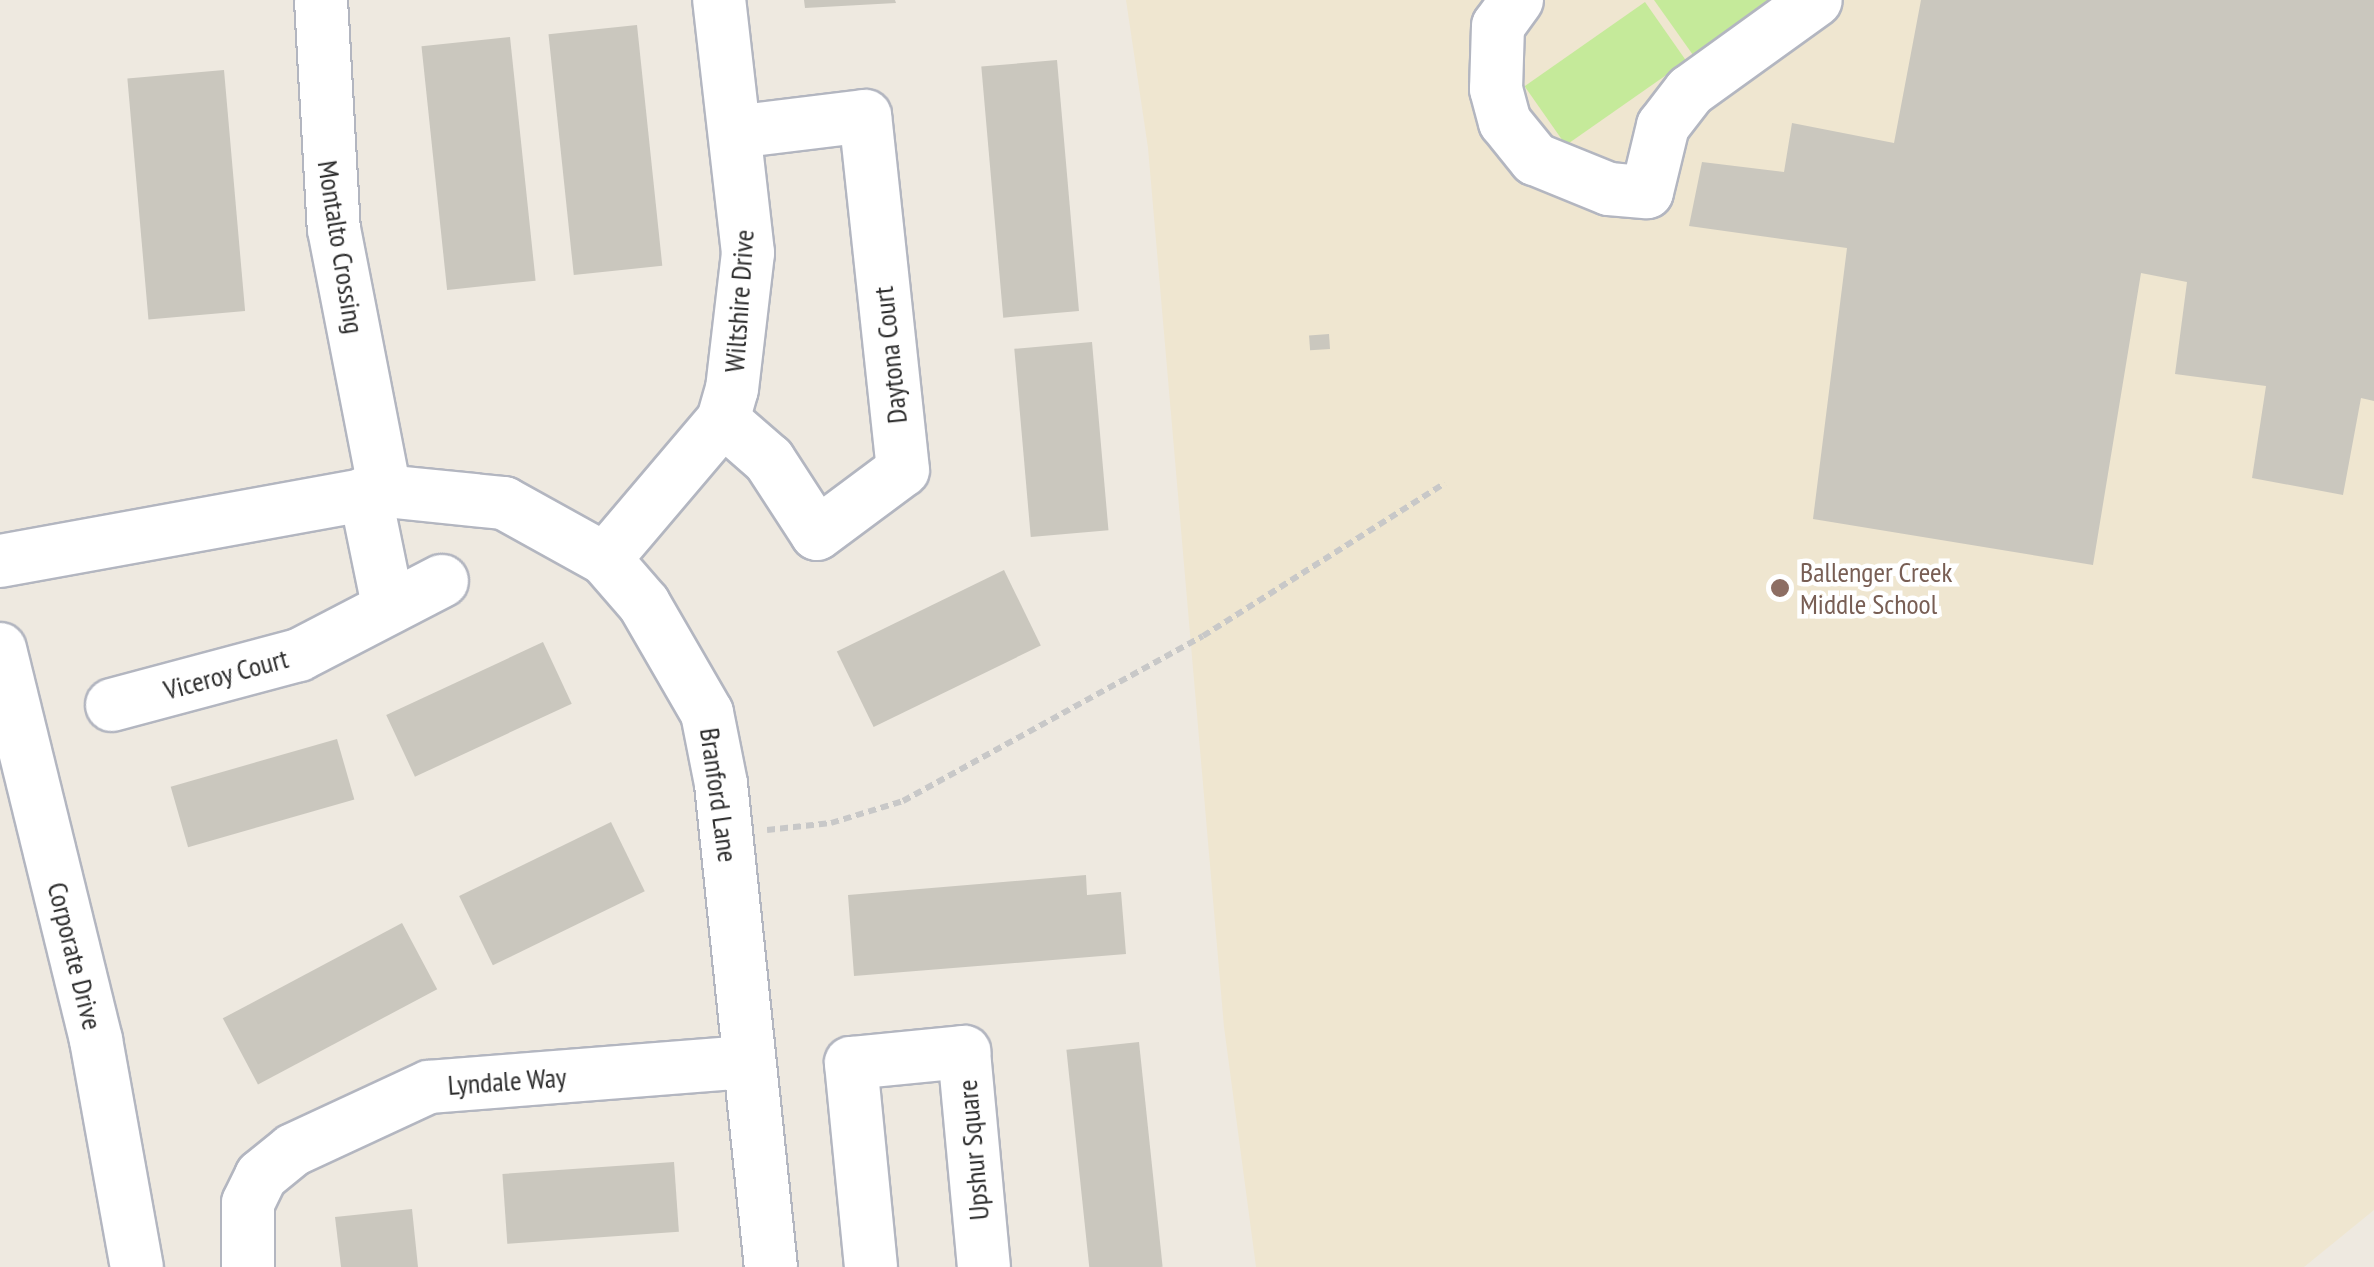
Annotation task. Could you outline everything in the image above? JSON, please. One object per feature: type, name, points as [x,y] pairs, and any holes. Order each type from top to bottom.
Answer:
[{"type":"street","name":"Montalto Crossing","points":[[321,0],[334,229],[375,492]]},
{"type":"street","name":"Wiltshire Drive","points":[[605,560],[723,420],[743,330],[748,253],[719,0]]},
{"type":"street","points":[[1507,13],[1496,90],[1506,122],[1536,158],[1609,189],[1647,192],[1663,126],[1690,91],[1816,0]]},
{"type":"street","name":"Daytona Court","points":[[723,420],[769,460],[817,534],[903,470],[865,116],[735,132]]},
{"type":"street","name":"Branford Lane","points":[[0,561],[375,492],[504,503],[605,560],[644,604],[707,713],[722,784],[771,1267]]},
{"type":"street","points":[[375,492],[388,605]]},
{"type":"street","name":"Viceroy Court","points":[[112,705],[299,655],[388,605],[442,581]]},
{"type":"street","name":"Corporate Drive","points":[[0,648],[96,1040],[136,1267]]},
{"type":"street","name":"Upshur Square","points":[[870,1267],[851,1062],[964,1052],[984,1267]]},
{"type":"street","name":"Lyndale Way","points":[[248,1267],[248,1203],[261,1176],[292,1150],[429,1087],[750,1062]]},
{"type":"path","points":[[757,832],[831,823],[903,801],[1202,636],[1445,483]]},
{"type":"shaded area","name":"Ballenger Creek Middle School","points":[[1126,0],[2374,0],[2374,1210],[2304,1267],[1256,1267],[1224,1027],[1148,148]]},
{"type":"green space","points":[[1654,0],[1769,0],[1693,55]]},
{"type":"green space","points":[[1645,2],[1686,61],[1566,145],[1525,86]]},
{"type":"building","points":[[804,0],[895,0],[896,3],[805,8]]},
{"type":"building","points":[[1921,0],[2374,0],[2374,401],[2361,398],[2343,495],[2252,478],[2266,386],[2175,374],[2187,282],[2141,273],[2093,565],[1813,519],[1847,248],[1689,226],[1702,162],[1784,172],[1792,123],[1894,143]]},
{"type":"building","points":[[637,25],[662,266],[574,275],[548,34]]},
{"type":"building","points":[[510,37],[536,281],[447,290],[421,46]]},
{"type":"building","points":[[1057,60],[1079,311],[1003,318],[981,67]]},
{"type":"building","points":[[224,70],[245,311],[148,320],[127,78]]},
{"type":"building","points":[[1329,334],[1330,349],[1310,350],[1309,335]]},
{"type":"building","points":[[1092,342],[1108,530],[1031,537],[1014,349]]},
{"type":"building","points":[[1004,570],[1041,645],[874,727],[837,652]]},
{"type":"building","points":[[543,642],[572,704],[415,777],[386,715]]},
{"type":"building","points":[[337,739],[354,800],[188,847],[171,787]]},
{"type":"building","points":[[611,822],[645,891],[493,965],[459,896]]},
{"type":"building","points":[[1086,875],[1087,895],[1121,892],[1126,954],[854,976],[848,895]]},
{"type":"building","points":[[402,923],[437,989],[258,1085],[223,1018]]},
{"type":"building","points":[[1139,1042],[1163,1267],[1089,1267],[1066,1050]]},
{"type":"building","points":[[674,1162],[679,1232],[507,1244],[502,1174]]},
{"type":"building","points":[[412,1209],[418,1267],[341,1267],[335,1217]]},
{"type":"place","name":"Ballenger Creek Middle School","points":[[1780,588]]}]
